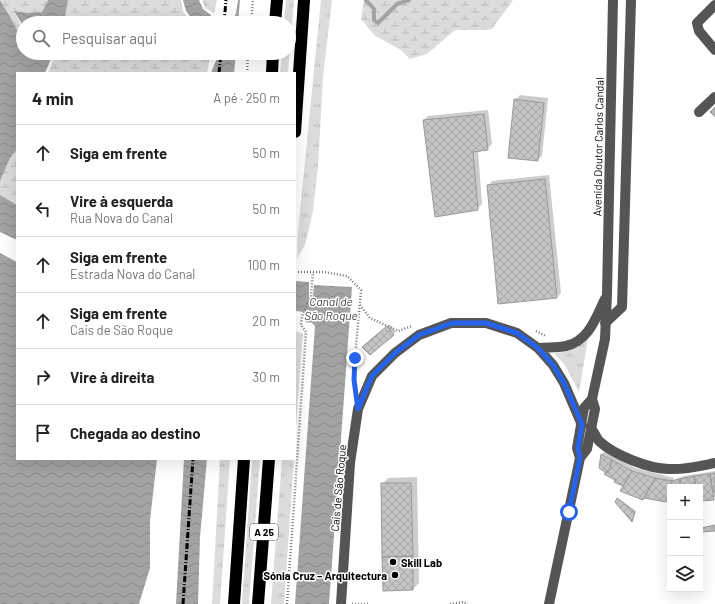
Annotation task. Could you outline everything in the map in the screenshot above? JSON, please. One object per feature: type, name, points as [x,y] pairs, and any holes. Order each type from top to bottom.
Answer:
[{"type":"highway","points":[[276,16],[277,0]]},
{"type":"highway","points":[[296,117],[304,0]]},
{"type":"highway","points":[[272,72],[273,60]]},
{"type":"highway","name":"A 25","points":[[234,604],[244,460]]},
{"type":"highway","name":"A 25","points":[[258,604],[269,460]]},
{"type":"street","name":"Avenida Doutor Carlos Candal","points":[[549,604],[580,458],[587,449],[586,426],[595,410],[592,399],[604,339],[607,294],[613,0]]},
{"type":"street","points":[[605,323],[622,307],[631,0]]},
{"type":"street","points":[[715,5],[697,23],[699,31],[715,50]]},
{"type":"street","points":[[699,112],[715,97]]},
{"type":"street","name":"Avenida Doutor Carlos Candal","points":[[538,348],[567,346],[580,340],[588,332],[607,294]]},
{"type":"street","name":"Cais de São Roque","points":[[341,604],[350,463],[358,409],[372,376],[395,353],[419,335],[452,323],[486,323],[517,333],[538,348]]},
{"type":"street","points":[[538,348],[553,365],[586,426],[599,440],[622,456],[643,465],[670,470],[715,463]]},
{"type":"path","points":[[252,16],[253,0]]},
{"type":"path","points":[[247,72],[248,60]]},
{"type":"path","points":[[296,272],[324,272],[347,276],[361,290],[355,358],[355,388]]},
{"type":"path","points":[[287,604],[306,332],[301,325],[302,316],[311,296],[313,272]]},
{"type":"path","points":[[450,604],[463,602],[468,604]]},
{"type":"path","points":[[341,604],[368,604]]},
{"type":"green space","points":[[0,0],[48,0],[42,12],[30,13],[14,11],[16,16],[16,27]]},
{"type":"green space","points":[[68,0],[181,0],[183,12],[186,16],[65,16]]},
{"type":"green space","points":[[202,0],[217,0],[214,13],[205,8]]},
{"type":"green space","points":[[286,0],[294,0],[293,16],[285,16]]},
{"type":"green space","points":[[321,0],[332,0],[323,77],[318,167],[313,211],[305,245],[297,258],[298,231]]},
{"type":"green space","points":[[364,0],[513,0],[492,29],[455,30],[427,54],[410,59],[401,50],[374,35],[361,19]]},
{"type":"green space","points":[[53,60],[210,60],[207,72],[48,72]]},
{"type":"green space","points":[[281,60],[289,60],[288,72],[280,72]]},
{"type":"green space","points":[[16,150],[16,204],[0,195],[0,181],[10,158]]},
{"type":"green space","points":[[296,331],[303,334],[296,426]]},
{"type":"green space","points":[[588,339],[579,392],[565,365],[554,353],[572,349]]},
{"type":"green space","points":[[220,460],[230,460],[220,604],[212,604]]},
{"type":"green space","points":[[252,460],[260,460],[249,604],[242,604]]},
{"type":"green space","points":[[282,460],[294,460],[284,604],[271,604]]},
{"type":"water","points":[[0,0],[16,28],[16,60],[51,60],[45,72],[16,72],[16,150],[10,158],[0,181]]},
{"type":"water","points":[[48,0],[68,0],[65,16],[17,16],[14,11],[30,13],[42,12]]},
{"type":"water","points":[[183,0],[199,0],[203,9],[211,16],[190,16],[186,11]]},
{"type":"water","points":[[238,0],[240,0],[239,16],[235,16]]},
{"type":"water","points":[[216,60],[235,60],[234,72],[211,72]]},
{"type":"water","points":[[0,195],[16,204],[16,240],[0,232]]},
{"type":"water","points":[[0,253],[16,261],[16,460],[157,460],[150,520],[150,568],[139,604],[0,604]]},
{"type":"water","name":"Canal de São Roque","points":[[296,281],[309,282],[309,298],[313,298],[314,285],[352,287],[329,604],[295,604],[315,326],[311,322],[312,311],[306,310],[306,312],[296,311]]},
{"type":"water","points":[[184,460],[207,460],[200,537],[198,604],[176,604]]},
{"type":"building","points":[[514,99],[544,103],[538,161],[508,158]]},
{"type":"building","points":[[715,107],[715,117],[710,112]]},
{"type":"building","points":[[484,114],[488,150],[473,152],[478,210],[435,217],[423,120]]},
{"type":"building","points":[[545,179],[557,298],[498,304],[487,185]]},
{"type":"building","points":[[307,316],[311,316],[311,322],[306,322]]},
{"type":"building","points":[[387,326],[394,335],[370,355],[362,347]]},
{"type":"building","points":[[601,454],[612,460],[610,468],[606,473],[599,468]]},
{"type":"building","points":[[612,460],[632,471],[623,486],[614,482],[615,480],[604,474],[610,468]]},
{"type":"building","points":[[632,471],[655,478],[643,500],[620,491]]},
{"type":"building","points":[[715,473],[715,492],[713,492],[710,474]]},
{"type":"building","points":[[710,474],[714,500],[703,501],[703,484],[695,484],[694,476]]},
{"type":"building","points":[[694,476],[695,484],[680,484],[680,479]]},
{"type":"building","points":[[655,478],[672,481],[671,484],[667,484],[666,502],[644,498]]},
{"type":"building","points":[[680,479],[680,484],[671,484],[672,481]]},
{"type":"building","points":[[381,483],[411,483],[413,556],[382,557]]},
{"type":"building","points":[[617,498],[635,512],[632,522],[615,502]]},
{"type":"building","points":[[715,525],[715,531],[703,532],[703,528]]},
{"type":"building","points":[[413,556],[413,590],[383,591],[382,557]]},
{"type":"waterway","points":[[366,0],[374,9],[374,20],[378,23],[397,4],[409,0]]},
{"type":"railway","points":[[225,16],[226,0]]},
{"type":"railway","points":[[219,72],[220,60]]},
{"type":"railway","points":[[183,604],[193,460]]},
{"type":"place","name":"Skill Lab","points":[[393,562]]},
{"type":"place","name":"Sónia Cruz – Arquitectura","points":[[395,575]]},
{"type":"route","points":[[355,358],[354,380],[358,409],[372,376],[395,353],[419,335],[452,323],[486,323],[517,333],[538,348],[553,365],[564,383],[582,424],[578,448],[580,458],[569,512]]}]
